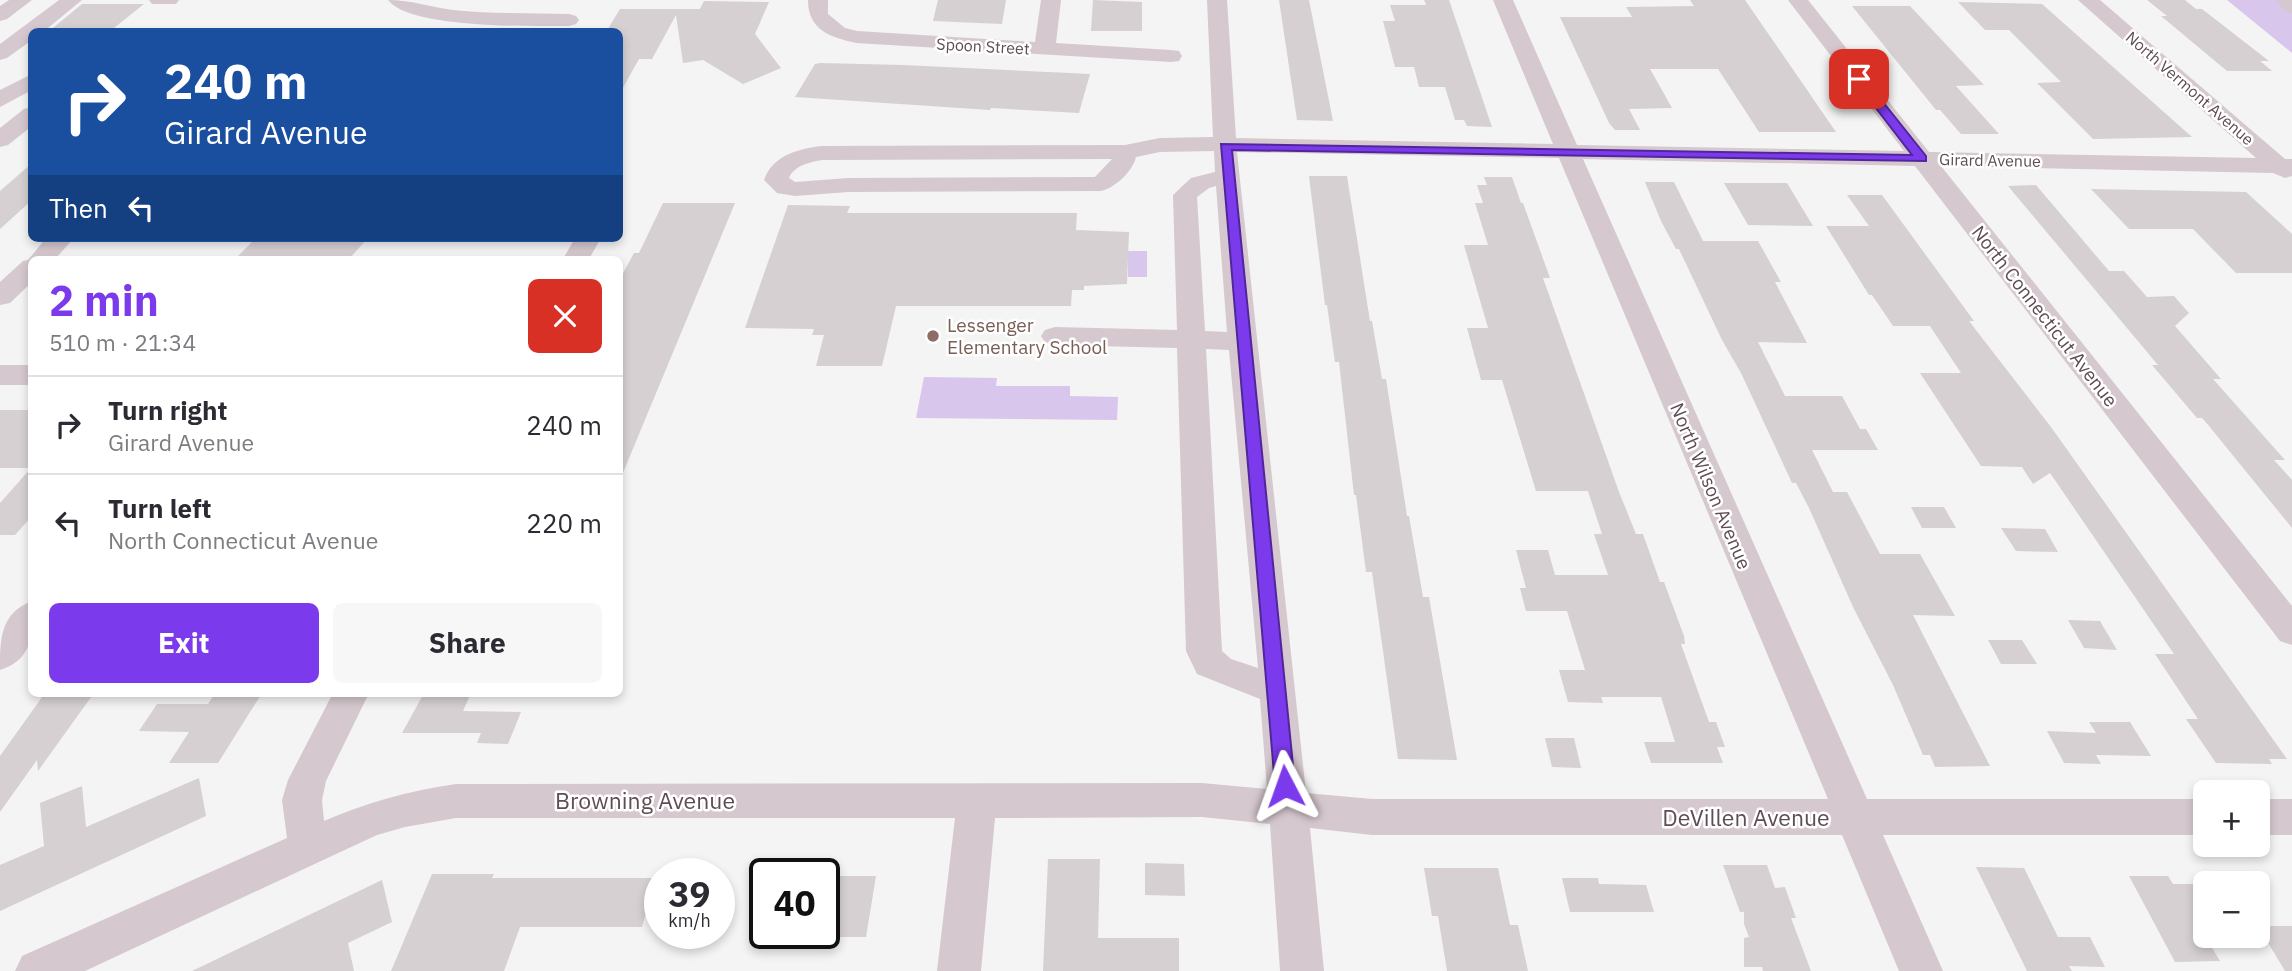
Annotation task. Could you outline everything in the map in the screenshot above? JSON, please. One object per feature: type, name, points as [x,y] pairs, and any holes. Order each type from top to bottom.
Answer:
[{"type":"street","points":[[0,15],[22,0]]},
{"type":"street","points":[[35,28],[72,0]]},
{"type":"street","points":[[159,0],[169,0]]},
{"type":"street","points":[[398,0],[405,6],[429,12],[565,26],[583,0]]},
{"type":"street","name":"Spoon Street","points":[[818,0],[818,16],[826,24],[856,37],[1171,56]]},
{"type":"street","points":[[1045,49],[1051,0]]},
{"type":"street","points":[[1217,0],[1242,341],[1278,690],[1302,971]]},
{"type":"street","name":"North Wilson Avenue","points":[[1503,0],[1921,971]]},
{"type":"street","name":"North Connecticut Avenue","points":[[1798,0],[2292,631]]},
{"type":"street","name":"North Vermont Avenue","points":[[2088,0],[2288,170]]},
{"type":"street","points":[[2287,0],[2292,7]]},
{"type":"street","points":[[0,54],[28,33]]},
{"type":"street","points":[[0,77],[28,80]]},
{"type":"street","points":[[0,100],[28,82]]},
{"type":"street","points":[[0,140],[28,117]]},
{"type":"street","name":"Girard Avenue","points":[[1125,152],[1123,163],[1101,184],[848,185],[795,189],[786,188],[776,180],[782,168],[790,162],[822,153],[1125,152],[1160,145],[1227,161],[1568,153],[1921,158],[2288,170]]},
{"type":"street","points":[[1227,161],[1185,195],[1204,650],[1210,664],[1218,669],[1278,690]]},
{"type":"street","points":[[43,256],[57,242]]},
{"type":"street","points":[[0,297],[28,271]]},
{"type":"street","points":[[1055,336],[1242,341]]},
{"type":"street","points":[[0,375],[28,375]]},
{"type":"street","points":[[0,656],[28,620]]},
{"type":"street","points":[[309,847],[302,800],[307,780],[349,697]]},
{"type":"street","points":[[959,971],[977,800]]},
{"type":"street","name":"Browning Avenue","points":[[37,971],[309,847],[393,812],[456,802],[1202,800],[1287,811]]},
{"type":"street","name":"DeVillen Avenue","points":[[1287,811],[1372,817],[2193,817]]},
{"type":"street","points":[[2270,817],[2292,817]]},
{"type":"shaded area","points":[[2227,0],[2292,0],[2292,53]]},
{"type":"shaded area","points":[[1128,251],[1147,251],[1147,277],[1128,277]]},
{"type":"shaded area","points":[[924,377],[997,378],[996,386],[1070,386],[1070,396],[1118,397],[1117,420],[916,418]]},
{"type":"building","points":[[938,0],[1006,0],[1002,24],[933,21]]},
{"type":"building","points":[[1093,0],[1142,2],[1142,31],[1091,31]]},
{"type":"building","points":[[1279,0],[1309,0],[1333,121],[1297,120]]},
{"type":"building","points":[[1424,0],[1449,0],[1492,127],[1467,126],[1464,120],[1455,120],[1445,87],[1419,87],[1414,67],[1395,67],[1383,21],[1395,21],[1390,5],[1426,5]]},
{"type":"building","points":[[1690,0],[1745,0],[1836,132],[1759,132],[1718,69],[1650,69],[1672,108],[1629,109],[1640,130],[1615,130],[1609,123],[1560,17],[1632,17],[1626,7],[1694,6]]},
{"type":"building","points":[[2147,0],[2185,0],[2196,9],[2202,9],[2269,61],[2260,61],[2272,71],[2227,71],[2161,16],[2167,16]]},
{"type":"building","points":[[704,1],[769,2],[755,34],[781,68],[743,84],[703,60],[683,63],[676,15],[652,59],[639,59],[623,88],[623,28],[608,28],[620,9],[700,9]]},
{"type":"building","points":[[1958,2],[2042,4],[2192,137],[2093,139],[2037,83],[2061,82],[2009,30],[1985,30]]},
{"type":"building","points":[[82,4],[144,4],[114,28],[53,28]]},
{"type":"building","points":[[1852,6],[1910,6],[1984,85],[1956,86],[1999,134],[1961,134],[1940,110],[1936,110]]},
{"type":"building","points":[[815,64],[1090,74],[1079,113],[795,97]]},
{"type":"building","points":[[28,166],[28,204],[0,229],[0,191]]},
{"type":"building","points":[[1309,176],[1347,176],[1370,321],[1382,379],[1386,379],[1407,516],[1423,597],[1429,597],[1457,760],[1398,759],[1372,572],[1366,572],[1354,495],[1339,362],[1335,362],[1325,305]]},
{"type":"building","points":[[1484,177],[1512,177],[1523,203],[1550,278],[1543,278],[1619,492],[1636,534],[1643,534],[1660,582],[1664,582],[1684,636],[1685,644],[1681,644],[1709,722],[1716,722],[1725,747],[1717,747],[1723,763],[1651,763],[1644,742],[1675,742],[1661,697],[1601,697],[1603,703],[1568,702],[1559,670],[1585,670],[1567,611],[1526,611],[1520,588],[1526,588],[1516,550],[1548,550],[1555,575],[1608,575],[1594,534],[1602,534],[1588,491],[1536,491],[1502,380],[1481,380],[1467,328],[1488,328],[1464,245],[1488,245],[1475,203],[1483,203],[1477,185],[1487,185]]},
{"type":"building","points":[[1645,182],[1674,182],[1703,241],[1758,241],[1781,282],[1775,282],[1807,343],[1758,342],[1785,396],[1842,396],[1860,429],[1866,429],[1878,450],[1812,450],[1833,492],[1847,492],[1880,554],[1920,554],[1955,616],[1913,615],[1990,766],[1935,767],[1930,755],[1923,755],[1809,508],[1796,483],[1792,483],[1679,249],[1676,249],[1661,221]]},
{"type":"building","points":[[1724,183],[1787,183],[1813,226],[1748,225]]},
{"type":"building","points":[[2036,185],[2109,271],[2124,271],[2147,297],[2174,296],[2189,313],[2175,326],[2221,379],[2213,379],[2285,460],[2274,460],[2292,480],[2292,528],[2209,426],[2202,418],[2197,418],[2152,365],[2158,365],[2008,186]]},
{"type":"building","points":[[2091,189],[2246,192],[2292,234],[2292,273],[2236,273],[2193,229],[2129,229]]},
{"type":"building","points":[[1847,195],[1882,195],[1974,321],[1969,321],[2051,427],[2287,759],[2269,759],[2272,764],[2216,763],[2186,719],[2198,719],[2155,654],[2174,654],[2050,473],[2033,484],[2022,467],[1981,466],[1920,373],[1961,373],[1930,326],[1893,326],[1872,295],[1869,295],[1826,226],[1869,226]]},
{"type":"building","points":[[663,203],[735,203],[623,473],[623,273],[634,253],[639,253]]},
{"type":"building","points":[[788,205],[850,206],[847,213],[1077,213],[1076,230],[1129,232],[1127,284],[1084,286],[1084,290],[1072,290],[1071,306],[896,306],[882,366],[816,366],[824,335],[812,335],[814,329],[745,328]]},
{"type":"building","points":[[252,242],[364,242],[352,256],[238,256]]},
{"type":"building","points":[[0,410],[28,410],[28,468],[0,468]]},
{"type":"building","points":[[28,471],[28,520],[15,535],[0,535],[0,503]]},
{"type":"building","points":[[1911,507],[1944,507],[1956,528],[1922,528]]},
{"type":"building","points":[[2001,528],[2045,529],[2058,552],[2016,551]]},
{"type":"building","points":[[2068,620],[2100,621],[2117,650],[2084,648]]},
{"type":"building","points":[[1988,640],[2022,640],[2037,664],[2001,664]]},
{"type":"building","points":[[42,697],[91,697],[38,771],[37,760],[0,812],[0,756]]},
{"type":"building","points":[[212,697],[259,697],[218,763],[169,763],[189,732],[139,731],[157,704],[208,704]]},
{"type":"building","points":[[422,697],[469,697],[463,711],[521,712],[508,744],[477,743],[481,733],[402,733]]},
{"type":"building","points":[[2089,722],[2130,722],[2151,756],[2096,755],[2101,764],[2064,763],[2047,731],[2096,733]]},
{"type":"building","points":[[1545,738],[1574,738],[1581,768],[1552,767]]},
{"type":"building","points":[[199,778],[206,816],[0,911],[0,865],[44,846],[40,803],[82,786],[86,827]]},
{"type":"building","points":[[1048,859],[1100,859],[1098,938],[1179,938],[1179,971],[1043,971]]},
{"type":"building","points":[[1145,863],[1184,864],[1185,896],[1145,895]]},
{"type":"building","points":[[1723,865],[1767,865],[1775,888],[1785,887],[1796,918],[1791,918],[1811,971],[1763,971],[1762,967],[1744,967],[1744,938],[1749,937],[1744,924],[1744,912],[1740,912]]},
{"type":"building","points":[[1976,867],[2024,868],[2058,937],[2090,937],[2105,967],[2069,966],[2072,971],[2027,971]]},
{"type":"building","points":[[1424,868],[1498,868],[1510,925],[1518,925],[1528,971],[1447,971],[1438,916],[1432,916]]},
{"type":"building","points":[[432,874],[494,874],[492,878],[644,878],[642,927],[520,927],[504,971],[391,971]]},
{"type":"building","points":[[840,876],[876,876],[866,937],[840,937]]},
{"type":"building","points":[[2129,876],[2168,876],[2173,884],[2193,884],[2193,948],[2212,948],[2220,961],[2175,962]]},
{"type":"building","points":[[1562,878],[1598,878],[1599,884],[1646,885],[1654,912],[1570,912]]},
{"type":"building","points":[[382,880],[392,922],[348,943],[354,971],[192,971]]},
{"type":"building","points":[[2270,926],[2292,926],[2292,971],[2285,971],[2270,946]]},
{"type":"place","name":"Lessenger Elementary School","points":[[933,336]]},
{"type":"route","points":[[1285,786],[1225,146],[1921,158],[1859,79]]}]
